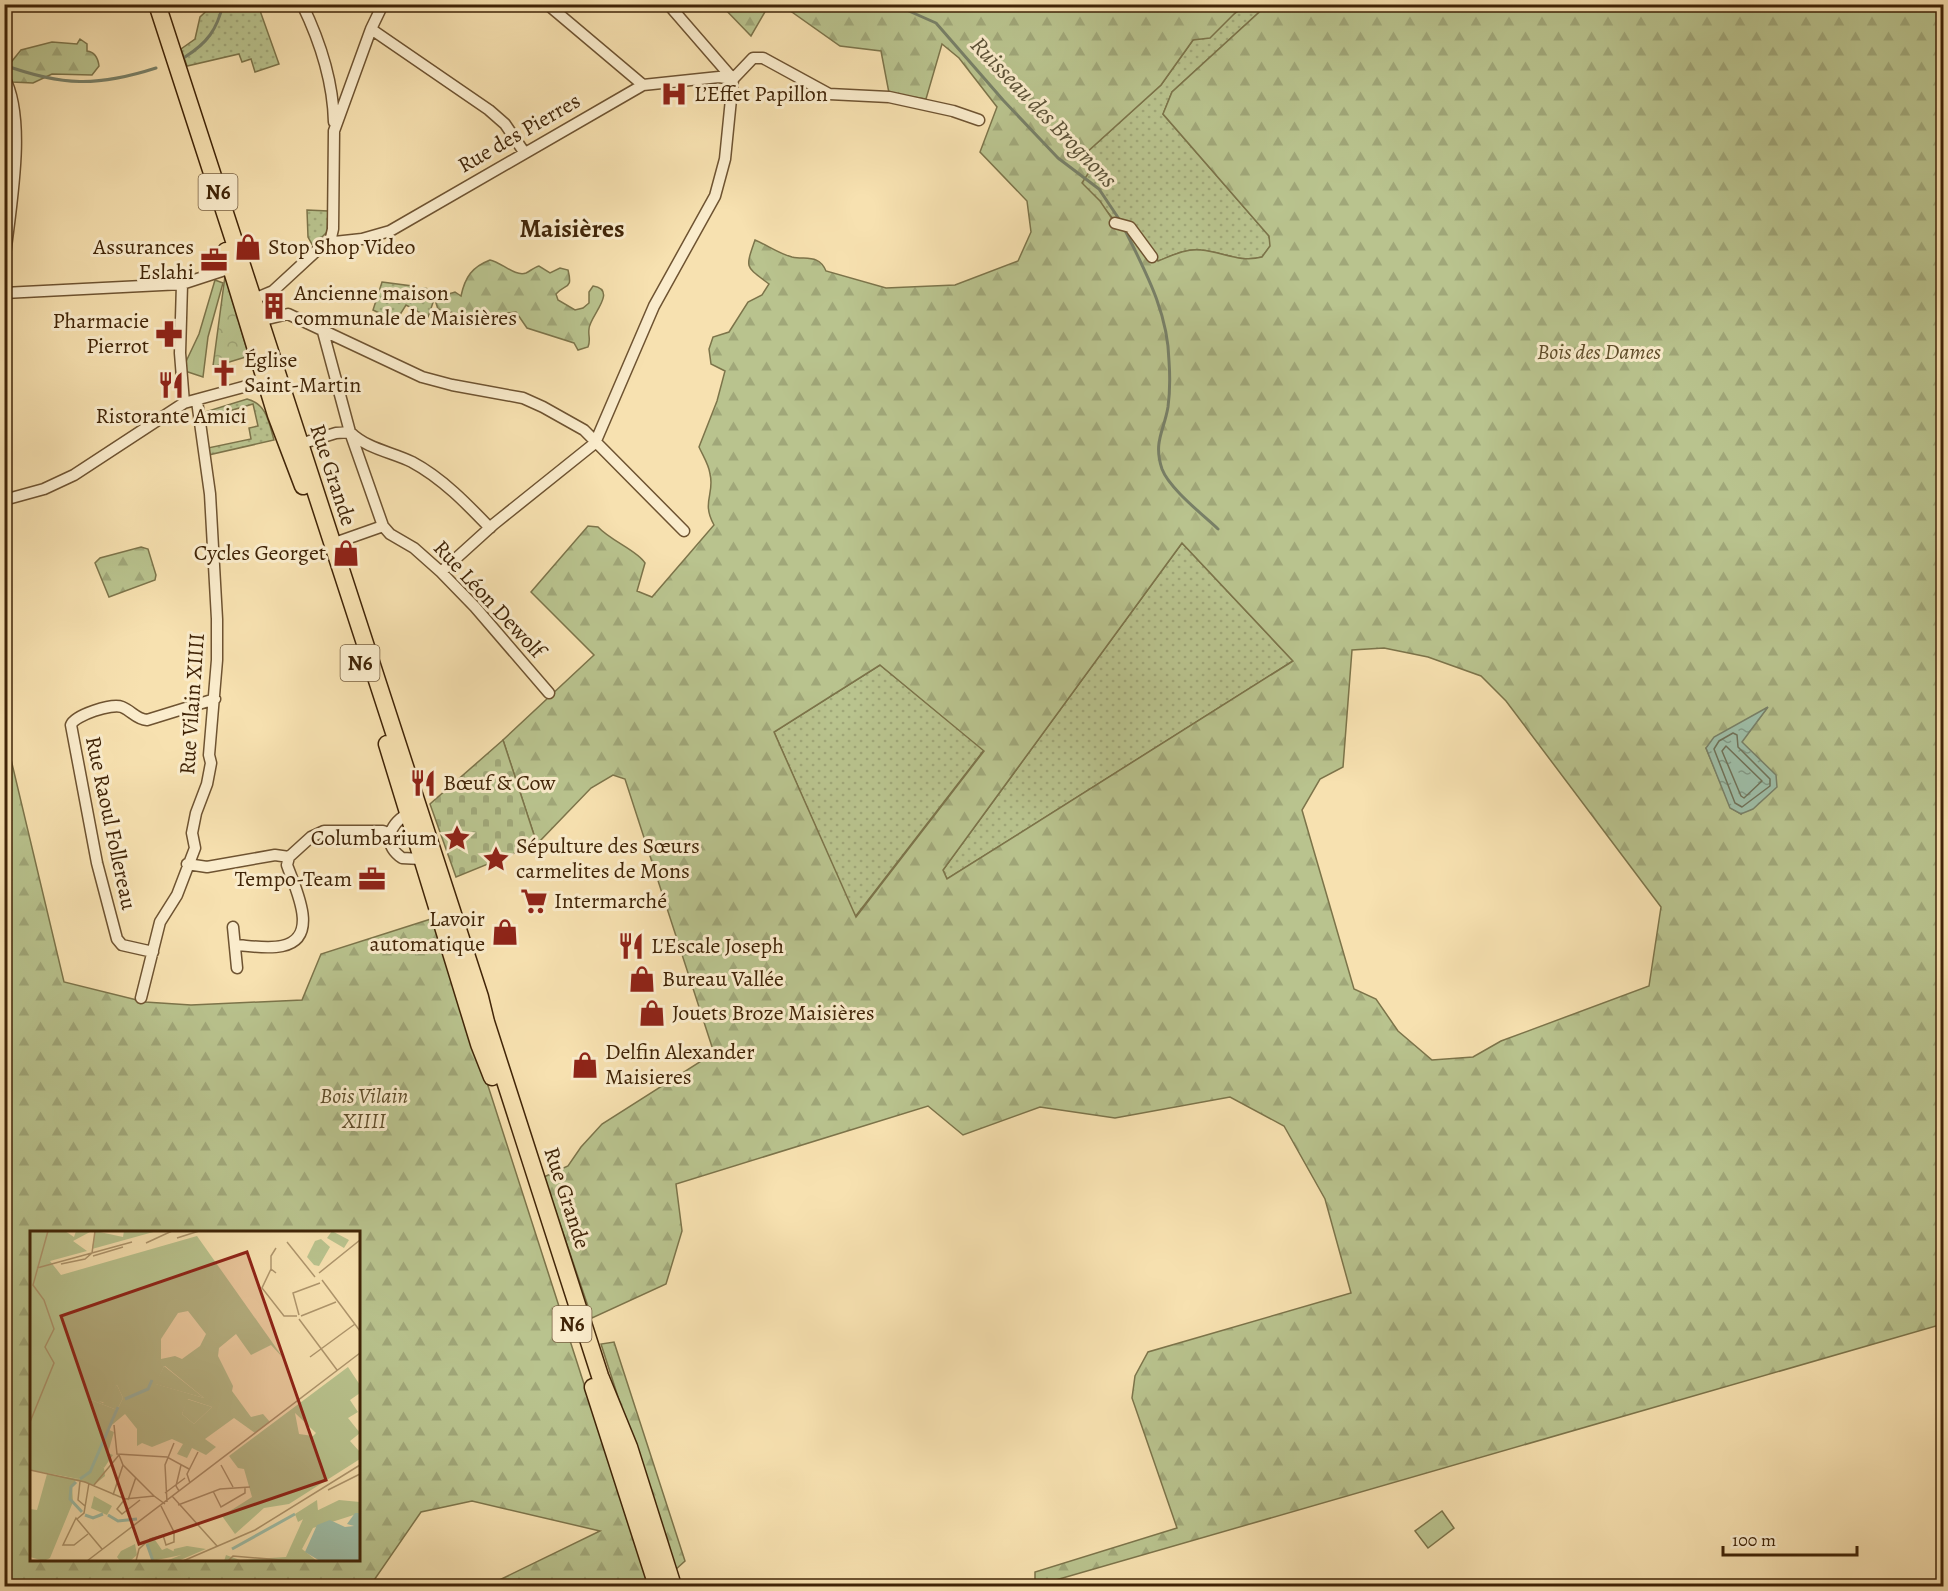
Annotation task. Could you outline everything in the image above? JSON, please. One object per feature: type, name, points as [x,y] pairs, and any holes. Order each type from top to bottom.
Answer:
[{"type":"main road","name":"Rue Grande","points":[[147,4],[231,268],[247,302]]},
{"type":"main road","name":"Rue Grande","points":[[157,4],[315,523],[600,1376],[629,1447],[673,1587]]},
{"type":"main road","name":"Rue Grande","points":[[272,380],[300,444],[332,544],[415,818],[421,859],[657,1587]]},
{"type":"street","points":[[247,302],[273,291],[321,246],[330,242],[334,219],[334,131],[331,90],[314,29],[302,4]]},
{"type":"street","points":[[547,4],[643,85]]},
{"type":"street","points":[[668,4],[733,79]]},
{"type":"street","points":[[334,131],[379,6]]},
{"type":"street","points":[[371,29],[489,110],[505,124],[524,152]]},
{"type":"street","points":[[441,572],[490,528],[595,442],[654,306],[715,196],[725,159],[733,79],[742,67],[758,57],[770,60],[829,94],[890,97],[953,111],[979,120]]},
{"type":"street","points":[[4,77],[13,95],[16,110],[16,148],[7,206],[4,265]]},
{"type":"street","name":"Rue des Pierres","points":[[330,242],[362,239],[390,231],[643,85],[719,77],[733,79]]},
{"type":"street","points":[[1120,224],[1152,257]]},
{"type":"street","points":[[4,293],[182,284],[231,268]]},
{"type":"street","points":[[182,284],[180,353],[184,403]]},
{"type":"street","points":[[253,322],[288,314],[422,377],[534,402],[584,430],[684,531]]},
{"type":"street","points":[[322,328],[350,432],[383,526],[332,544]]},
{"type":"street","points":[[4,500],[44,489],[74,475],[184,403],[272,380]]},
{"type":"street","name":"Rue Vilain XIIII","points":[[141,998],[160,922],[177,895],[195,848],[192,833],[211,763],[209,755],[218,660],[215,572],[210,494],[197,401]]},
{"type":"street","points":[[300,444],[336,433],[350,432],[363,443],[419,466],[463,500],[490,528]]},
{"type":"street","name":"Rue Léon Dewolf","points":[[383,526],[390,534],[414,548],[441,572],[483,616],[549,693]]},
{"type":"street","name":"Rue Raoul Follereau","points":[[153,952],[122,945],[117,939],[97,862],[71,725],[77,716],[110,707],[122,707],[140,719],[147,720],[215,699]]},
{"type":"street","points":[[415,818],[394,823],[389,834],[390,844],[397,855],[402,858],[421,859]]},
{"type":"street","points":[[236,945],[285,946],[301,932],[304,916],[287,865],[289,857],[310,837],[324,831],[384,831],[389,834]]},
{"type":"street","points":[[187,864],[207,867],[275,855],[289,857]]},
{"type":"street","points":[[233,927],[237,968]]},
{"type":"green space","name":"Bois des Dames","points":[[1836,4],[1841,9],[1850,4],[1943,5],[1943,1324],[1035,1586],[1035,1572],[1177,1528],[1132,1398],[1135,1376],[1148,1352],[1351,1293],[1325,1199],[1284,1126],[1230,1097],[1115,1118],[1040,1107],[963,1135],[928,1106],[676,1184],[682,1231],[666,1284],[592,1318],[544,1177],[568,1166],[581,1147],[602,1124],[714,1053],[625,779],[613,775],[591,788],[537,844],[503,740],[594,655],[531,592],[588,526],[598,527],[642,559],[645,563],[637,591],[652,597],[714,525],[708,504],[711,481],[707,464],[699,447],[717,401],[725,371],[711,364],[709,349],[713,337],[729,332],[748,302],[762,295],[769,284],[755,274],[749,266],[755,240],[787,256],[816,260],[826,271],[886,288],[955,285],[1018,261],[1031,232],[1027,201],[980,152],[997,107],[959,58],[942,44],[926,99],[889,93],[881,51],[840,46],[782,5],[1243,5],[1210,38],[1193,40],[1161,85],[1086,153],[1095,163],[1082,183],[1100,201],[1115,223],[1126,225],[1158,261],[1190,250],[1254,259],[1262,257],[1270,246],[1269,236],[1163,114],[1172,92],[1267,5]],"holes":[[[1182,543],[1293,661],[947,879],[943,870]],[[1384,648],[1428,657],[1481,676],[1506,701],[1661,907],[1649,986],[1501,1041],[1473,1057],[1432,1060],[1398,1031],[1376,999],[1354,989],[1302,810],[1320,779],[1343,767],[1352,650]],[[880,665],[984,751],[856,917],[774,732]],[[1767,708],[1741,742],[1749,750],[1741,814],[1731,808],[1706,748]]]},
{"type":"green space","points":[[213,5],[258,5],[279,64],[255,72],[251,59],[242,62],[239,54],[187,66],[181,49],[195,39],[200,17]]},
{"type":"green space","points":[[721,5],[769,5],[751,36]]},
{"type":"green space","points":[[1243,5],[1267,5],[1172,92],[1163,114],[1269,236],[1271,245],[1262,257],[1254,259],[1190,250],[1159,261],[1127,234],[1081,183],[1095,163],[1086,153],[1161,85],[1193,40],[1240,10]]},
{"type":"green space","points":[[80,39],[87,44],[87,51],[94,54],[98,60],[99,66],[92,75],[52,74],[33,83],[12,82],[8,66],[21,50],[52,42],[77,44]]},
{"type":"green space","points":[[307,210],[328,211],[327,232],[313,246],[308,237]]},
{"type":"green space","points":[[490,260],[522,274],[539,266],[550,273],[560,268],[568,270],[570,281],[568,285],[556,294],[558,300],[575,310],[589,303],[589,292],[593,286],[600,289],[603,298],[590,324],[588,347],[578,350],[574,343],[527,328],[516,312],[507,313],[492,327],[481,320],[438,309],[436,303],[438,297],[455,292],[461,296],[470,274],[478,266]]},
{"type":"green space","points":[[225,276],[249,356],[213,367],[213,366]]},
{"type":"green space","points":[[215,280],[223,283],[208,337],[203,377],[182,370],[199,334]]},
{"type":"green space","points":[[382,282],[412,286],[411,290],[423,292],[424,288],[437,291],[428,317],[406,305],[396,321],[373,310]]},
{"type":"green space","points":[[247,399],[259,405],[263,410],[269,421],[274,440],[204,456],[203,449],[251,439],[249,428],[258,426],[253,404],[205,418],[205,412]]},
{"type":"green space","points":[[1182,543],[1293,661],[947,879],[943,870]]},
{"type":"green space","points":[[141,547],[148,549],[156,575],[155,580],[109,597],[95,563],[100,558]]},
{"type":"green space","points":[[880,665],[984,750],[855,917],[774,732]]},
{"type":"green space","name":"Bois Vilain XIIII","points":[[4,730],[64,982],[145,1002],[191,1005],[302,1000],[321,954],[434,918],[649,1586],[487,1586],[600,1531],[472,1501],[421,1512],[370,1586],[5,1586]]},
{"type":"green space","points":[[503,740],[537,844],[456,877],[430,804]]},
{"type":"green space","points":[[614,1342],[685,1561],[674,1571],[601,1344]]},
{"type":"green space","points":[[1442,1511],[1454,1528],[1428,1548],[1415,1531]]},
{"type":"water","points":[[1768,707],[1742,742],[1776,775],[1777,787],[1753,809],[1741,814],[1730,808],[1706,748],[1714,737]]},
{"type":"waterway","points":[[185,57],[210,35],[218,21],[223,4]]},
{"type":"waterway","name":"Ruisseau des Brognons","points":[[893,4],[936,23],[1003,100],[1058,158],[1099,189],[1121,222]]},
{"type":"waterway","points":[[4,65],[44,77],[80,82],[116,78],[156,68]]},
{"type":"waterway","name":"Ruisseau des Brognons","points":[[1124,228],[1154,292],[1168,343],[1169,401],[1159,444],[1162,469],[1171,484],[1218,529]]},
{"type":"place","name":"L’Effet Papillon","points":[[674,94]]},
{"type":"place","name":"Stop Shop Video","points":[[248,247]]},
{"type":"place","name":"Assurances Eslahi","points":[[214,260]]},
{"type":"place","name":"Ancienne maison communale de Maisières","points":[[274,306]]},
{"type":"place","name":"Pharmacie Pierrot","points":[[169,334]]},
{"type":"place","name":"Église Saint-Martin","points":[[224,373]]},
{"type":"place","name":"Ristorante Amici","points":[[171,385]]},
{"type":"place","name":"Cycles Georget","points":[[346,553]]},
{"type":"place","name":"Bœuf & Cow","points":[[423,783]]},
{"type":"place","name":"Columbarium","points":[[457,838]]},
{"type":"place","name":"Sépulture des Sœurs carmelites de Mons","points":[[496,859]]},
{"type":"place","name":"Tempo-Team","points":[[372,879]]},
{"type":"place","name":"Intermarché","points":[[534,901]]},
{"type":"place","name":"Lavoir automatique","points":[[505,932]]},
{"type":"place","name":"L'Escale Joseph","points":[[631,946]]},
{"type":"place","name":"Bureau Vallée","points":[[642,979]]},
{"type":"place","name":"Jouets Broze Maisières","points":[[652,1013]]},
{"type":"place","name":"Delfin Alexander Maisieres","points":[[585,1065]]},
{"type":"district","name":"Maisières","points":[[572,228]]}]
